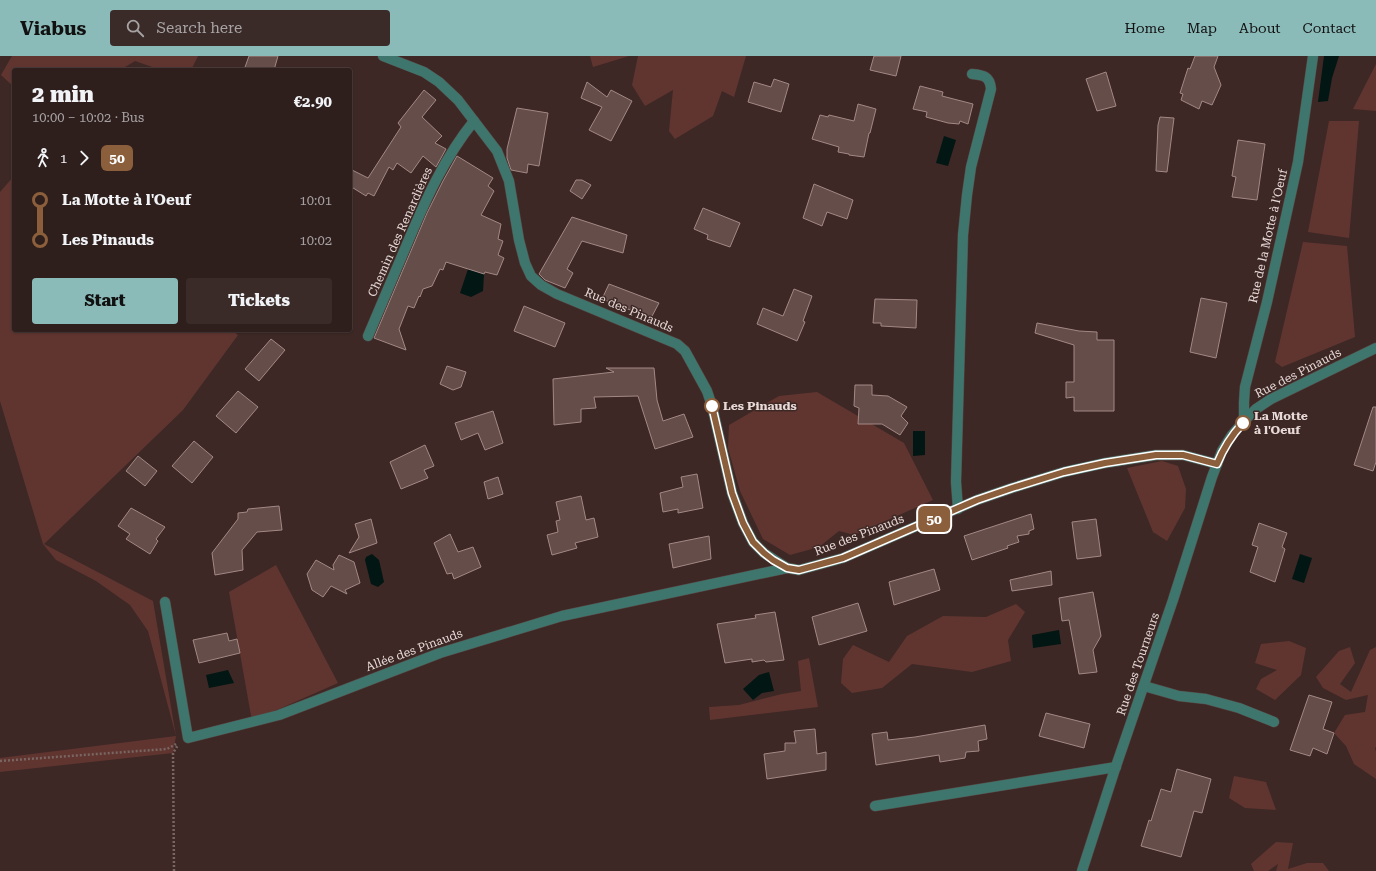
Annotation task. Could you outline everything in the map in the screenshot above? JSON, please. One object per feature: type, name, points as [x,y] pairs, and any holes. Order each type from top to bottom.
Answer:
[{"type":"street","name":"Rue des Pinauds","points":[[383,56],[424,72],[439,82],[458,100],[497,151],[509,181],[519,240],[525,263],[531,276],[541,285],[557,294],[677,344],[685,351],[707,391],[712,406],[732,493],[743,523],[753,542],[773,560],[787,568],[799,570],[843,558],[977,500],[1064,472],[1105,463],[1156,455],[1183,455],[1217,464],[1222,451],[1232,435],[1256,409],[1271,399],[1376,348]]},
{"type":"street","name":"Rue de la Motte à l'Oeuf","points":[[1244,421],[1245,387],[1267,302],[1298,162],[1311,79],[1313,56]]},
{"type":"street","points":[[958,508],[956,482],[964,229],[971,167],[991,89],[991,82],[988,79],[984,76],[972,74]]},
{"type":"street","name":"Chemin des Renardières","points":[[368,336],[427,197],[453,148],[474,121]]},
{"type":"street","name":"Rue des Tourneurs","points":[[1082,871],[1217,464]]},
{"type":"street","name":"Allée des Pinauds","points":[[165,602],[188,738],[279,715],[440,653],[562,616],[787,568]]},
{"type":"street","points":[[1144,686],[1179,696],[1206,699],[1239,708],[1274,722]]},
{"type":"street","points":[[876,806],[1116,768]]},
{"type":"path","points":[[0,760],[167,749],[179,743],[173,754],[174,871]]},
{"type":"shaded area","points":[[12,56],[198,56],[192,68],[155,68],[135,61],[123,68],[12,68],[12,85],[1,75]]},
{"type":"shaded area","points":[[590,56],[629,56],[593,67]]},
{"type":"shaded area","points":[[638,56],[746,56],[734,97],[722,91],[713,116],[675,139],[669,131],[673,90],[645,106],[632,85]]},
{"type":"shaded area","points":[[1324,56],[1339,56],[1332,78],[1328,101],[1318,102]]},
{"type":"shaded area","points":[[1376,64],[1376,111],[1353,109]]},
{"type":"shaded area","points":[[1329,121],[1359,121],[1349,238],[1308,232]]},
{"type":"shaded area","points":[[944,136],[956,140],[948,166],[936,163]]},
{"type":"shaded area","points":[[12,178],[12,332],[234,332],[238,335],[183,410],[44,544],[153,601],[176,736],[148,631],[130,605],[96,581],[56,560],[43,544],[0,401],[0,192]]},
{"type":"shaded area","points":[[1303,242],[1347,246],[1355,337],[1282,367],[1275,362]]},
{"type":"shaded area","points":[[468,269],[484,274],[483,291],[471,297],[460,293]]},
{"type":"shaded area","points":[[817,392],[904,443],[933,500],[854,535],[839,531],[819,547],[790,555],[763,539],[740,491],[728,448],[729,425],[779,396]]},
{"type":"shaded area","points":[[913,431],[925,431],[925,455],[913,456]]},
{"type":"shaded area","points":[[1162,461],[1178,466],[1186,489],[1185,508],[1167,541],[1153,532],[1127,468]]},
{"type":"shaded area","points":[[372,554],[379,560],[384,582],[378,587],[371,584],[365,560],[366,557]]},
{"type":"shaded area","points":[[1300,554],[1312,558],[1304,583],[1292,579]]},
{"type":"shaded area","points":[[276,565],[338,683],[252,721],[229,592]]},
{"type":"shaded area","points":[[1016,604],[1025,612],[1008,640],[1011,661],[972,672],[912,664],[882,688],[852,693],[841,683],[843,659],[853,645],[889,662],[907,636],[943,616],[986,617]]},
{"type":"shaded area","points":[[1059,630],[1061,644],[1033,648],[1032,635]]},
{"type":"shaded area","points":[[1289,641],[1306,648],[1301,675],[1275,700],[1256,689],[1261,679],[1277,670],[1255,663],[1261,644]]},
{"type":"shaded area","points":[[1350,647],[1355,663],[1340,684],[1351,692],[1370,650],[1376,647],[1376,779],[1354,764],[1346,746],[1334,733],[1345,715],[1365,712],[1368,695],[1346,700],[1323,688],[1316,677],[1339,651]]},
{"type":"shaded area","points":[[809,658],[818,707],[710,720],[709,707],[739,705],[782,694],[801,691],[798,661]]},
{"type":"shaded area","points":[[228,670],[234,683],[209,688],[206,675]]},
{"type":"shaded area","points":[[769,672],[774,691],[762,693],[753,700],[743,689],[759,675]]},
{"type":"shaded area","points":[[176,736],[173,753],[0,772],[0,758]]},
{"type":"shaded area","points":[[1234,776],[1266,782],[1276,810],[1245,808],[1229,798]]},
{"type":"shaded area","points":[[1276,842],[1293,843],[1288,869],[1307,863],[1323,863],[1329,871],[1276,871],[1278,864],[1268,871],[1254,871],[1251,864]]},
{"type":"building","points":[[249,56],[278,56],[275,68],[245,68]]},
{"type":"building","points":[[874,56],[901,56],[896,76],[870,70]]},
{"type":"building","points":[[1195,56],[1218,56],[1214,67],[1221,85],[1212,105],[1202,101],[1199,109],[1181,100],[1183,94],[1180,93],[1188,68],[1190,69]]},
{"type":"building","points":[[1106,72],[1116,106],[1097,111],[1086,79]]},
{"type":"building","points":[[774,79],[789,84],[781,112],[748,102],[754,82],[771,87]]},
{"type":"building","points":[[587,82],[607,97],[611,90],[632,101],[611,141],[589,130],[602,107],[581,98]]},
{"type":"building","points":[[920,86],[943,92],[942,96],[973,104],[968,124],[960,121],[959,124],[948,123],[926,117],[927,112],[913,109]]},
{"type":"building","points":[[424,90],[436,100],[422,117],[442,136],[435,143],[446,149],[436,167],[423,156],[411,173],[397,163],[393,170],[389,167],[374,196],[368,193],[366,196],[352,187],[352,170],[368,178],[401,127],[398,123]]},
{"type":"building","points":[[858,104],[876,109],[864,157],[838,152],[839,147],[812,139],[820,115],[828,117],[829,115],[854,121]]},
{"type":"building","points":[[517,108],[548,113],[539,166],[528,164],[527,173],[511,170],[507,158],[507,149]]},
{"type":"building","points":[[1160,117],[1174,118],[1167,172],[1156,171],[1158,125]]},
{"type":"building","points":[[1238,140],[1265,144],[1257,200],[1232,197],[1236,177],[1232,176]]},
{"type":"building","points":[[457,156],[493,178],[488,186],[494,191],[481,215],[501,224],[498,239],[503,241],[498,255],[504,258],[497,275],[485,272],[484,274],[446,262],[443,270],[440,269],[432,286],[423,289],[414,308],[408,306],[399,329],[406,350],[374,338],[427,213]]},
{"type":"building","points":[[576,180],[582,180],[591,185],[582,199],[570,191]]},
{"type":"building","points":[[814,184],[853,200],[847,219],[827,212],[822,226],[803,218]]},
{"type":"building","points":[[703,208],[740,223],[730,247],[707,239],[708,235],[694,229]]},
{"type":"building","points":[[572,217],[627,235],[623,253],[582,241],[567,269],[573,273],[565,288],[545,280],[539,274]]},
{"type":"building","points":[[609,284],[659,303],[651,318],[602,299]]},
{"type":"building","points":[[794,289],[812,296],[803,321],[805,322],[797,341],[757,324],[763,308],[783,316]]},
{"type":"building","points":[[1201,298],[1227,303],[1216,358],[1190,352]]},
{"type":"building","points":[[875,299],[917,300],[916,328],[881,326],[881,323],[873,323]]},
{"type":"building","points":[[524,306],[565,323],[555,347],[514,331]]},
{"type":"building","points":[[1037,323],[1079,331],[1097,332],[1097,340],[1114,340],[1114,411],[1074,411],[1074,397],[1066,398],[1066,382],[1074,382],[1074,345],[1035,333]]},
{"type":"building","points":[[271,339],[285,350],[259,381],[245,369]]},
{"type":"building","points":[[447,366],[466,372],[461,387],[453,390],[440,384]]},
{"type":"building","points":[[606,368],[654,368],[657,400],[663,421],[684,414],[693,437],[655,449],[638,396],[594,397],[596,408],[581,409],[581,422],[554,425],[553,379],[614,372]]},
{"type":"building","points":[[855,385],[872,385],[872,395],[888,396],[907,407],[901,416],[908,423],[900,435],[882,424],[858,424],[859,408],[854,406]]},
{"type":"building","points":[[238,391],[258,407],[236,433],[216,416]]},
{"type":"building","points":[[1373,407],[1376,407],[1376,462],[1373,471],[1354,465]]},
{"type":"building","points":[[493,411],[503,443],[485,450],[478,433],[461,440],[455,423]]},
{"type":"building","points":[[194,441],[213,457],[192,483],[172,466]]},
{"type":"building","points":[[425,445],[434,466],[424,470],[428,478],[401,489],[390,462]]},
{"type":"building","points":[[138,456],[157,471],[145,486],[126,471]]},
{"type":"building","points":[[697,474],[703,508],[678,513],[678,509],[663,512],[660,493],[683,487],[681,477]]},
{"type":"building","points":[[498,477],[503,494],[488,499],[484,482]]},
{"type":"building","points":[[581,496],[586,520],[594,518],[598,537],[575,543],[577,548],[552,555],[547,535],[558,532],[556,521],[560,520],[556,502]]},
{"type":"building","points":[[279,506],[282,530],[257,532],[242,550],[243,570],[215,575],[212,553],[238,519],[238,513],[247,512],[248,509]]},
{"type":"building","points":[[131,508],[165,527],[156,539],[158,541],[150,554],[126,539],[130,534],[118,526]]},
{"type":"building","points":[[1031,514],[1034,529],[1029,531],[1029,534],[1017,536],[1019,542],[1007,546],[1008,548],[972,560],[964,536]]},
{"type":"building","points":[[371,519],[377,543],[349,553],[359,537],[355,524]]},
{"type":"building","points":[[1096,519],[1101,556],[1077,559],[1072,522]]},
{"type":"building","points":[[1259,523],[1287,533],[1282,547],[1285,549],[1275,582],[1250,572],[1258,547],[1252,545]]},
{"type":"building","points":[[450,534],[458,552],[473,547],[481,567],[454,579],[452,573],[447,574],[434,543]]},
{"type":"building","points":[[709,536],[711,559],[673,568],[669,544]]},
{"type":"building","points":[[339,555],[354,562],[360,583],[345,590],[347,594],[331,586],[323,597],[312,590],[307,574],[316,560],[334,570],[333,565]]},
{"type":"building","points":[[934,569],[940,590],[894,605],[889,582]]},
{"type":"building","points":[[1051,571],[1052,585],[1012,591],[1010,580]]},
{"type":"building","points":[[1093,592],[1101,636],[1093,650],[1097,672],[1079,674],[1069,620],[1062,621],[1059,598]]},
{"type":"building","points":[[858,603],[867,631],[819,645],[812,617]]},
{"type":"building","points":[[775,612],[784,660],[766,662],[764,660],[752,662],[752,659],[725,663],[717,624],[756,618],[755,615]]},
{"type":"building","points":[[227,633],[229,641],[237,639],[240,653],[199,663],[193,640]]},
{"type":"building","points":[[1309,695],[1332,702],[1323,729],[1334,733],[1327,754],[1313,748],[1310,756],[1290,750]]},
{"type":"building","points":[[1046,713],[1090,724],[1084,748],[1039,736]]},
{"type":"building","points":[[985,725],[987,739],[978,741],[979,751],[966,752],[965,758],[940,762],[939,755],[876,765],[872,734],[887,732],[888,740]]},
{"type":"building","points":[[815,729],[817,754],[826,752],[826,770],[767,779],[764,754],[785,751],[785,743],[796,743],[794,731]]},
{"type":"building","points":[[1177,769],[1211,779],[1202,813],[1194,811],[1181,857],[1141,846],[1161,789],[1171,792]]},
{"type":"bus line","name":"50","points":[[712,406],[732,493],[743,523],[753,542],[773,560],[787,568],[799,570],[843,558],[977,500],[1064,472],[1105,463],[1156,455],[1183,455],[1217,464],[1222,451],[1232,435],[1243,423]]},
{"type":"place","name":"Les Pinauds","points":[[712,406]]},
{"type":"place","name":"La Motte à l'Oeuf","points":[[1243,423]]}]
